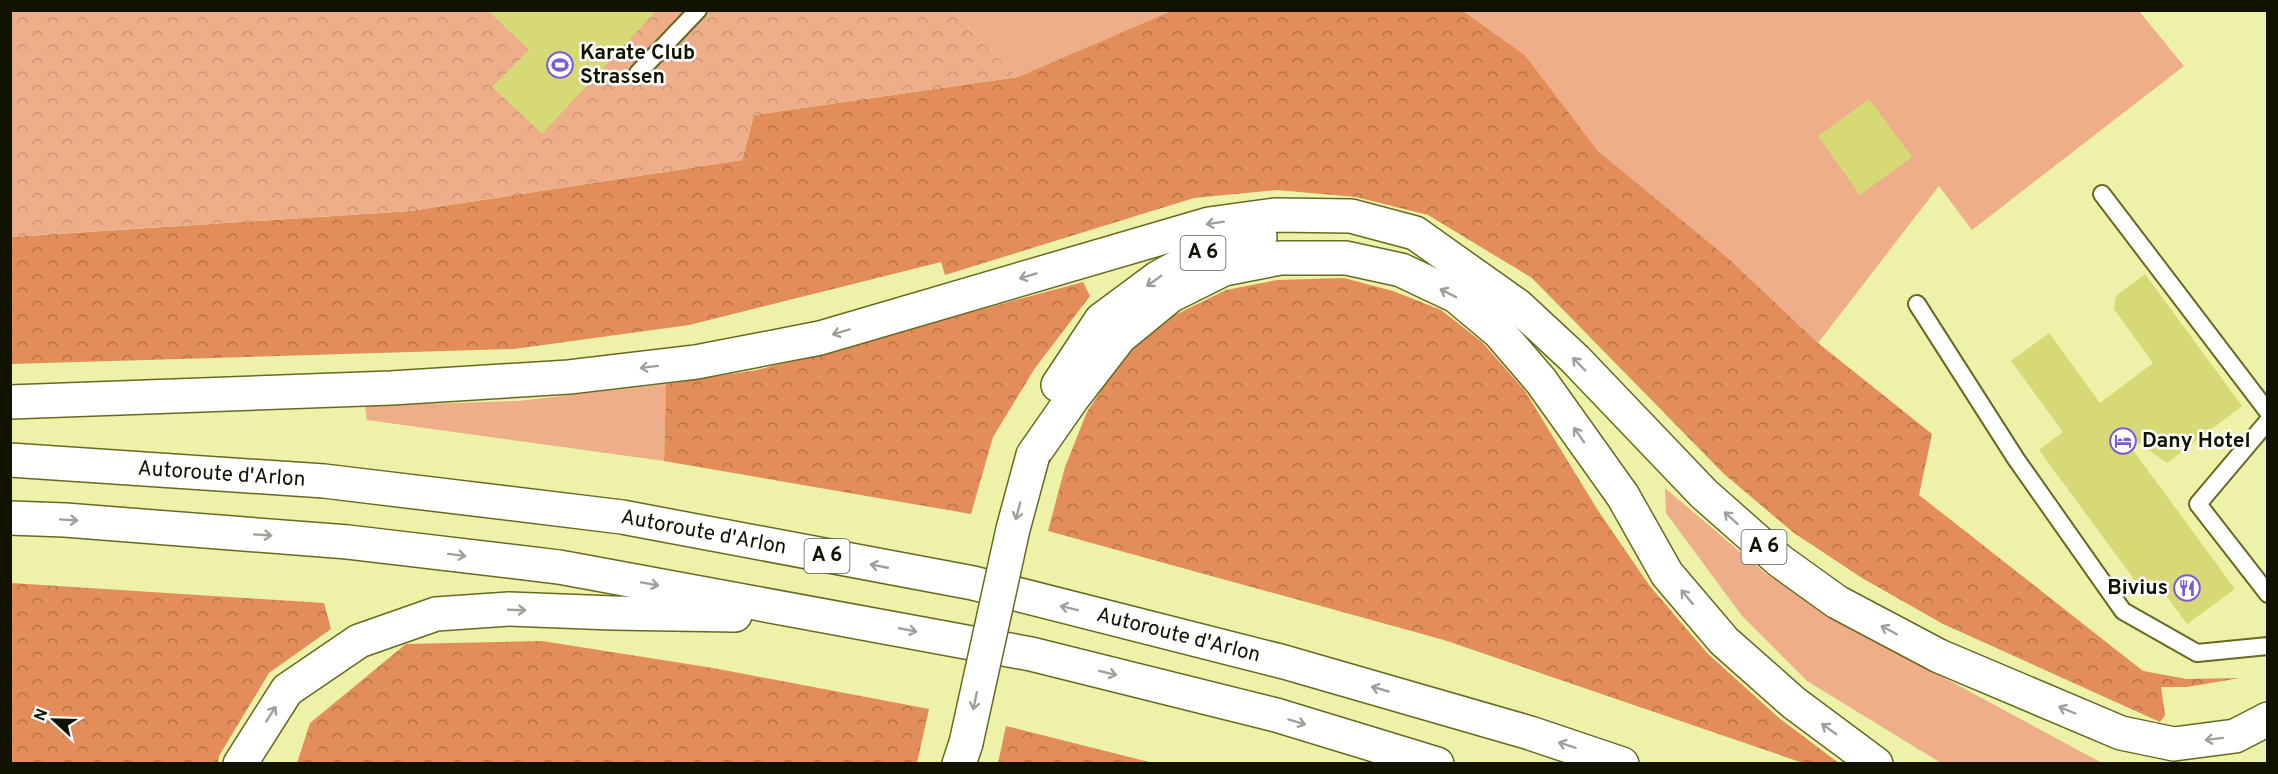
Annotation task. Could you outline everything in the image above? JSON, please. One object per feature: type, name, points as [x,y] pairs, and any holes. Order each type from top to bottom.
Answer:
[{"type":"highway","name":"A 6","points":[[10,402],[402,387],[569,377],[696,362],[820,338],[1209,224],[1275,214],[1352,216],[1415,233],[1518,306],[1575,359],[1704,494],[1780,561],[1837,602],[1939,656],[2121,733],[2174,744],[2235,736],[2268,719]]},
{"type":"highway","name":"A 6","points":[[964,757],[1013,529],[1033,454],[1054,390],[1101,320],[1159,277],[1217,246],[1276,234],[1347,234],[1406,247],[1469,270]]},
{"type":"highway","points":[[1033,454],[1071,399],[1120,337],[1170,296],[1224,269],[1280,258],[1346,258],[1401,270],[1456,296],[1499,332],[1541,381],[1623,496],[1667,574],[1725,641],[1794,703],[1876,764]]},
{"type":"highway","name":"Autoroute d'Arlon","points":[[10,460],[324,481],[634,519],[985,586],[1284,662],[1530,733],[1622,764]]},
{"type":"highway","points":[[10,518],[65,520],[348,542],[559,567],[1031,654],[1276,715],[1437,764]]},
{"type":"highway","points":[[240,764],[286,690],[359,641],[436,614],[509,609],[614,614],[830,616]]},
{"type":"highway","name":"A 6","points":[[2121,733],[2154,764]]},
{"type":"lane","points":[[638,73],[698,10]]},
{"type":"lane","points":[[2102,194],[2268,412]]},
{"type":"lane","points":[[1917,304],[2016,459],[2123,611],[2197,653],[2268,646]]},
{"type":"lane","points":[[2268,421],[2198,504],[2268,594]]},
{"type":"green space","points":[[11,11],[952,11],[1018,77],[754,115],[742,160],[410,211],[11,237]]},
{"type":"green space","points":[[952,11],[1171,11],[1018,77]]},
{"type":"green space","points":[[1171,11],[1463,11],[1525,55],[1598,151],[1728,258],[1818,343],[1932,434],[1919,495],[2143,671],[2187,679],[2240,678],[2187,687],[2161,687],[2165,715],[2160,722],[1943,624],[1862,578],[1794,533],[1724,474],[1532,278],[1428,215],[1356,197],[1277,190],[1194,198],[945,275],[941,262],[689,325],[514,349],[11,364],[11,237],[410,211],[742,160],[754,115],[1018,77]]},
{"type":"green space","points":[[1463,11],[2139,11],[2184,66],[1972,230],[1939,186],[1818,343],[1728,258],[1598,151],[1525,55]]},
{"type":"green space","points":[[1344,278],[1393,291],[1441,310],[1482,342],[1525,391],[1597,509],[1649,585],[1707,653],[1779,718],[1840,764],[1803,763],[1444,640],[1048,531],[1065,467],[1087,412],[1126,352],[1175,315],[1226,290],[1277,280]]},
{"type":"green space","points":[[1083,282],[1090,296],[1035,368],[993,437],[971,514],[664,461],[666,384],[757,370]]},
{"type":"green space","points":[[666,384],[664,461],[367,420],[365,406],[518,401]]},
{"type":"green space","points":[[1665,488],[1765,573],[1824,613],[2102,763],[1941,763],[1807,681],[1742,616],[1666,513]]},
{"type":"green space","points":[[11,583],[324,603],[331,629],[269,673],[219,756],[218,763],[11,763]]},
{"type":"green space","points":[[542,641],[713,668],[929,709],[917,763],[297,763],[310,723],[406,644]]},
{"type":"green space","points":[[1006,726],[1153,763],[998,763]]},
{"type":"building","name":"Karate Club Strassen","points":[[487,10],[657,10],[542,134],[492,87],[529,50]]},
{"type":"building","points":[[1869,99],[1912,157],[1860,195],[1818,136]]},
{"type":"building","name":"Dany Hotel","points":[[2145,274],[2242,406],[2167,463],[2116,427],[2235,589],[2187,624],[2160,587],[2147,597],[2039,450],[2063,432],[2011,361],[2049,333],[2100,403],[2153,363],[2114,309],[2116,296]]},
{"type":"place","name":"Karate Club Strassen","points":[[560,65]]},
{"type":"place","name":"Dany Hotel","points":[[2123,441]]},
{"type":"place","name":"Bivius","points":[[2187,588]]}]
